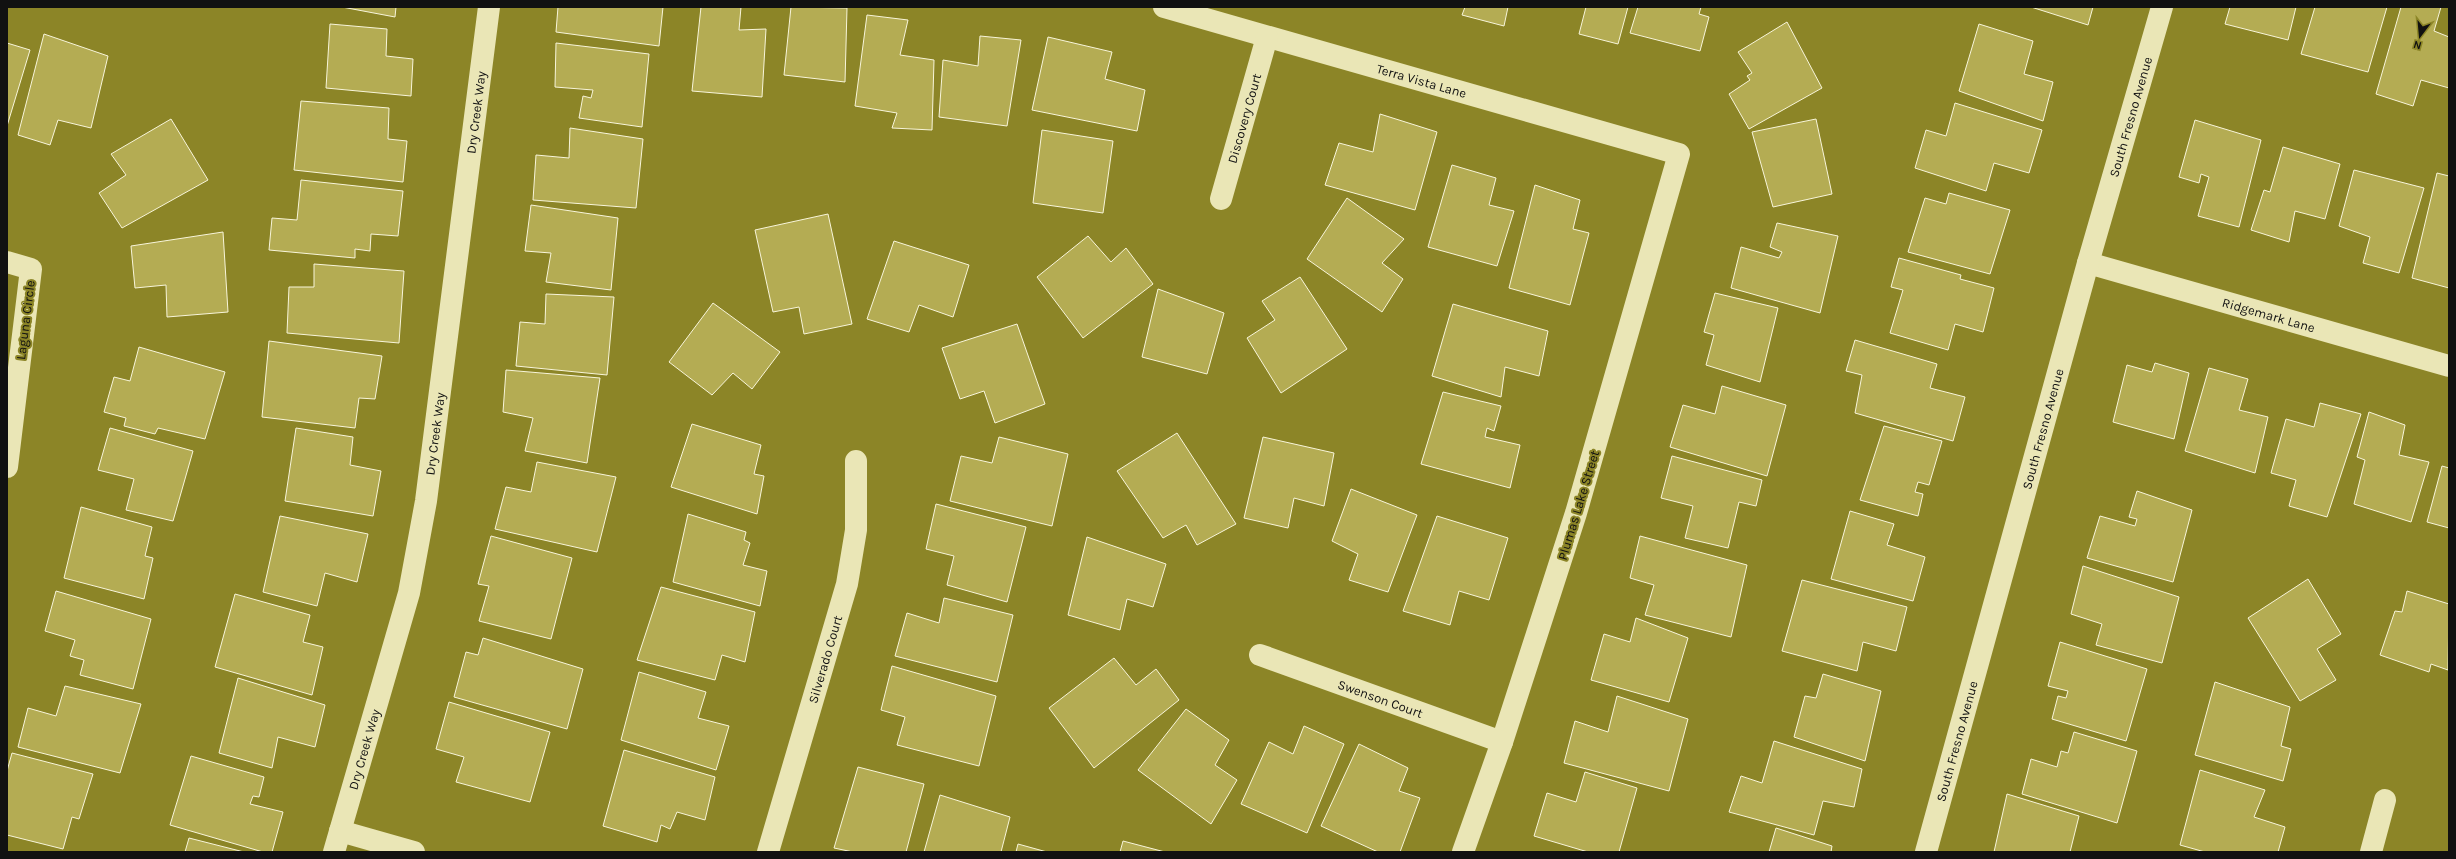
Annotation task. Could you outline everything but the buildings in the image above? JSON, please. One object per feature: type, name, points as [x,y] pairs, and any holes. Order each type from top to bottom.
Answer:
[{"type":"street","name":"Dry Creek Way","points":[[334,852],[409,593],[426,501],[489,7]]},
{"type":"street","name":"Terra Vista Lane","points":[[1164,7],[1679,154]]},
{"type":"street","name":"South Fresno Avenue","points":[[1926,852],[2088,263],[2162,7]]},
{"type":"street","name":"Discovery Court","points":[[1221,200],[1267,37]]},
{"type":"street","name":"Plumas Lake Street","points":[[1462,852],[1502,742],[1576,513],[1679,154]]},
{"type":"street","name":"Laguna Circle","points":[[7,262],[31,269],[7,467]]},
{"type":"street","name":"Ridgemark Lane","points":[[2088,263],[2449,366]]},
{"type":"street","name":"Silverado Court","points":[[768,852],[847,584],[856,530],[856,461]]},
{"type":"street","name":"Swenson Court","points":[[1260,655],[1502,742]]},
{"type":"street","points":[[2371,852],[2385,800]]},
{"type":"street","points":[[340,831],[414,852]]}]
